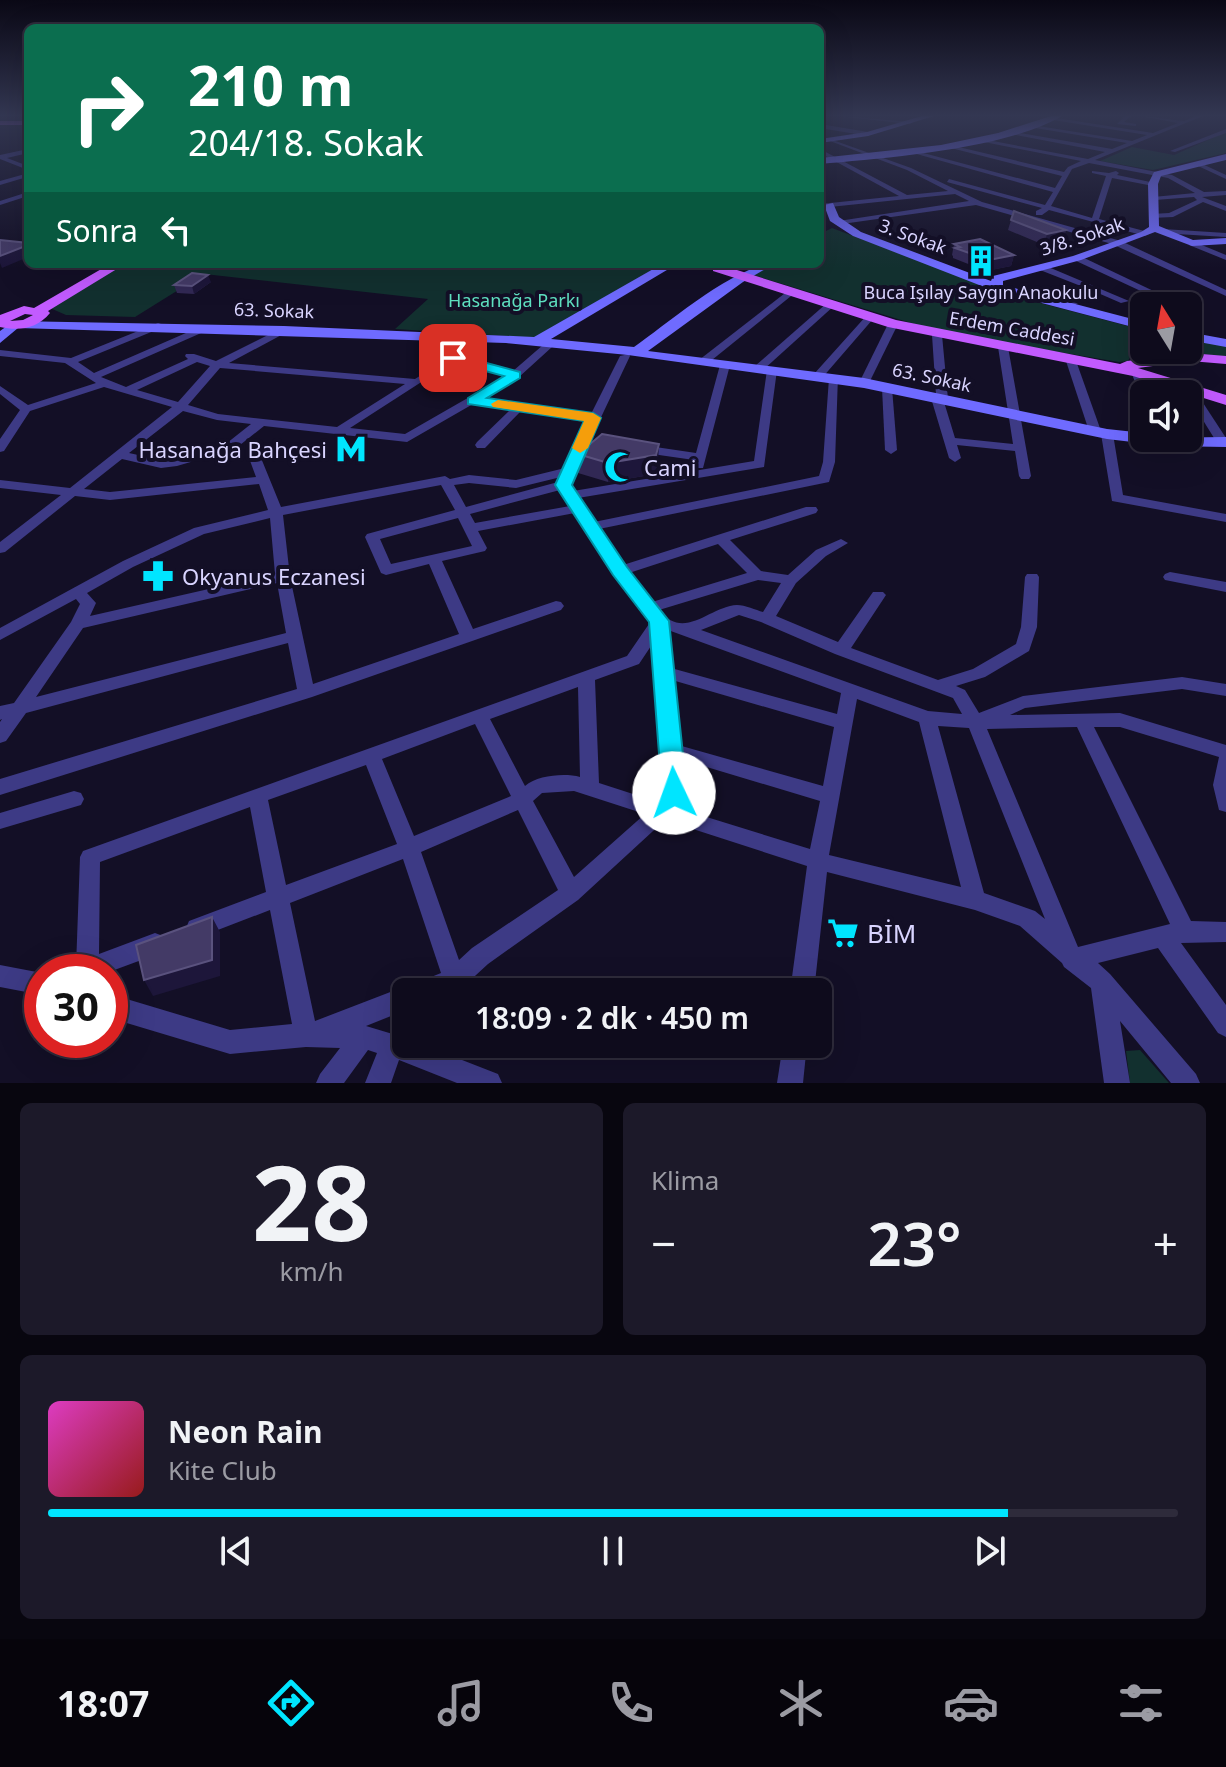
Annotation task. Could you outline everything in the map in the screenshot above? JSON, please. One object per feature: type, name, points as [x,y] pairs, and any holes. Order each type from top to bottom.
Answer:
[{"type":"main road","points":[[1155,179],[1191,167]]},
{"type":"main road","name":"3/8. Sokak","points":[[996,287],[997,279],[1077,258],[1154,227],[1155,179]]},
{"type":"main road","name":"3. Sokak","points":[[829,214],[857,234],[996,287],[1130,322]]},
{"type":"main road","points":[[1154,227],[1192,243],[1226,238]]},
{"type":"main road","points":[[0,339],[6,321],[35,321],[40,309],[112,268]]},
{"type":"main road","points":[[539,344],[664,268]]},
{"type":"main road","name":"Erdem Caddesi","points":[[720,268],[830,305],[937,335],[1075,359],[1130,361]]},
{"type":"main road","points":[[636,354],[762,268]]},
{"type":"main road","name":"63. Sokak","points":[[40,309],[61,318],[158,326]]},
{"type":"main road","name":"63. Sokak","points":[[6,321],[284,330],[539,344],[826,377],[1130,436]]},
{"type":"main road","points":[[1202,337],[1226,343]]},
{"type":"main road","points":[[1202,358],[1226,360]]},
{"type":"main road","name":"Erdem Caddesi","points":[[1145,364],[1166,380]]},
{"type":"main road","name":"Erdem Caddesi","points":[[1202,392],[1226,400]]},
{"type":"main road","name":"63. Sokak","points":[[1202,441],[1224,442]]},
{"type":"street","points":[[848,167],[929,210]]},
{"type":"street","points":[[902,167],[1095,221],[1226,238]]},
{"type":"street","points":[[966,167],[1058,191]]},
{"type":"street","points":[[1042,167],[1068,172],[1155,179],[1170,176],[1226,209]]},
{"type":"street","points":[[1029,218],[1047,208],[1068,172],[1077,167]]},
{"type":"street","points":[[1119,167],[1155,179]]},
{"type":"street","points":[[1203,167],[1226,177]]},
{"type":"street","points":[[1110,175],[1128,168]]},
{"type":"street","points":[[909,169],[978,203],[1117,244],[1210,286],[1225,289]]},
{"type":"street","points":[[0,183],[24,174]]},
{"type":"street","points":[[1095,221],[1110,175]]},
{"type":"street","points":[[829,214],[906,197],[956,192]]},
{"type":"street","points":[[1154,227],[1202,197],[1226,193]]},
{"type":"street","points":[[0,203],[24,195]]},
{"type":"street","points":[[829,214],[929,210],[1003,197]]},
{"type":"street","points":[[1155,198],[1202,197]]},
{"type":"street","points":[[1192,243],[1226,258]]},
{"type":"street","points":[[1077,258],[1150,292]]},
{"type":"street","points":[[1043,268],[1124,301]]},
{"type":"street","points":[[1065,306],[1095,289],[1131,283]]},
{"type":"street","points":[[703,362],[792,292]]},
{"type":"street","points":[[0,635],[77,592],[199,531],[276,512],[445,480],[463,514],[471,528],[480,548],[386,570],[372,537],[463,514],[570,490],[760,464],[765,369],[830,305]]},
{"type":"street","points":[[590,527],[825,479],[829,462],[826,377],[870,317]]},
{"type":"street","points":[[864,383],[893,324]]},
{"type":"street","points":[[71,361],[158,326]]},
{"type":"street","points":[[0,448],[26,409],[99,380],[205,328]]},
{"type":"street","points":[[0,549],[180,407],[217,365],[284,330]]},
{"type":"street","points":[[937,335],[939,399],[955,458]]},
{"type":"street","points":[[341,429],[453,358],[474,339]]},
{"type":"street","points":[[0,353],[50,356],[71,361],[99,380],[126,391],[217,417],[407,438],[515,375],[539,344]]},
{"type":"street","points":[[1003,347],[1025,476]]},
{"type":"street","points":[[636,354],[593,418],[583,441],[570,490],[590,527],[654,614],[686,630],[927,718],[975,722],[1120,720],[1226,752]]},
{"type":"street","points":[[126,391],[194,357],[217,365],[415,382]]},
{"type":"street","points":[[453,358],[515,375]]},
{"type":"street","points":[[1075,359],[1101,432],[1117,498],[1226,518]]},
{"type":"street","points":[[697,473],[725,365]]},
{"type":"street","points":[[887,388],[891,450]]},
{"type":"street","points":[[0,389],[26,409]]},
{"type":"street","points":[[473,401],[593,418]]},
{"type":"street","points":[[481,445],[519,407]]},
{"type":"street","points":[[1202,409],[1224,442]]},
{"type":"street","points":[[118,454],[161,464],[177,462],[231,446],[261,422]]},
{"type":"street","points":[[583,441],[597,443]]},
{"type":"street","points":[[951,441],[1020,448]]},
{"type":"street","points":[[627,447],[701,457]]},
{"type":"street","points":[[255,458],[276,512],[283,577],[306,693]]},
{"type":"street","points":[[447,483],[469,479],[570,490]]},
{"type":"street","points":[[0,484],[110,496],[265,480]]},
{"type":"street","points":[[471,528],[570,490]]},
{"type":"street","points":[[620,571],[811,510]]},
{"type":"street","points":[[722,540],[757,575]]},
{"type":"street","points":[[767,618],[791,580],[821,553],[841,543]]},
{"type":"street","points":[[434,559],[468,637]]},
{"type":"street","points":[[87,954],[90,857],[633,660],[654,614],[757,575],[791,580]]},
{"type":"street","points":[[78,624],[283,577]]},
{"type":"street","points":[[937,686],[979,673],[1023,647],[1029,627],[1032,577]]},
{"type":"street","points":[[1170,577],[1226,587]]},
{"type":"street","points":[[0,736],[8,712],[78,624],[88,603],[77,592]]},
{"type":"street","points":[[841,650],[878,595]]},
{"type":"street","points":[[0,787],[306,693],[556,606]]},
{"type":"street","points":[[686,630],[738,610],[767,618],[841,650],[959,694],[975,722],[1072,959]]},
{"type":"street","points":[[458,978],[480,956],[571,893],[668,813],[672,750],[665,672],[654,614]]},
{"type":"street","points":[[8,712],[294,636]]},
{"type":"street","points":[[665,672],[845,723]]},
{"type":"street","points":[[586,678],[590,788]]},
{"type":"street","points":[[975,722],[1023,702],[1182,683],[1226,690]]},
{"type":"street","points":[[804,978],[818,861],[850,691]]},
{"type":"street","points":[[480,717],[571,893]]},
{"type":"street","points":[[927,718],[975,900]]},
{"type":"street","points":[[1083,722],[1174,934],[1226,1025]]},
{"type":"street","points":[[672,750],[830,796]]},
{"type":"street","points":[[372,757],[409,848],[449,978]]},
{"type":"street","points":[[1226,761],[1222,785],[1226,804]]},
{"type":"street","points":[[128,954],[409,848],[521,800],[538,786],[574,783],[818,861],[975,900],[1027,918],[1102,982],[1187,1083]]},
{"type":"street","points":[[258,798],[306,1035]]},
{"type":"street","points":[[0,821],[74,799]]},
{"type":"street","points":[[1072,959],[1174,934],[1226,932]]},
{"type":"street","points":[[2,978],[24,981]]},
{"type":"street","points":[[1102,982],[1117,1083]]},
{"type":"street","points":[[306,1035],[392,1004]]},
{"type":"street","points":[[128,1011],[230,1042],[306,1035],[363,1037],[392,1043]]},
{"type":"street","points":[[329,1083],[363,1037]]},
{"type":"street","points":[[378,1083],[397,1058]]},
{"type":"street","points":[[433,1058],[489,1083]]},
{"type":"street","points":[[790,1083],[793,1058]]},
{"type":"green space","points":[[1133,167],[1168,167],[1153,170]]},
{"type":"green space","points":[[832,228],[1013,296],[1130,327],[1130,357],[1128,361],[1119,362],[944,333],[753,275],[765,268],[824,268],[824,232]]},
{"type":"green space","name":"Hasanağa Parkı","points":[[116,268],[656,268],[536,338],[395,329],[428,299],[204,274],[135,317],[66,315],[50,308]]},
{"type":"green space","points":[[1202,341],[1226,345],[1226,357],[1203,354]]},
{"type":"green space","points":[[1140,1050],[1169,1083],[1130,1083],[1126,1051]]},
{"type":"building","points":[[1014,211],[1066,230],[1047,234],[1011,220]]},
{"type":"building","points":[[980,239],[1014,255],[989,260],[955,248],[960,247],[954,244]]},
{"type":"building","points":[[0,240],[24,243],[24,247],[0,256]]},
{"type":"building","points":[[192,273],[208,275],[192,286],[174,285]]},
{"type":"building","points":[[602,434],[659,444],[656,455],[608,463],[578,454]]},
{"type":"building","points":[[212,917],[212,960],[144,980],[136,945]]},
{"type":"slow traffic","points":[[498,404],[593,418],[580,448]]},
{"type":"place","name":"Buca Işılay Saygın Anaokulu","points":[[981,261]]},
{"type":"place","name":"Hasanağa Bahçesi","points":[[351,449]]},
{"type":"place","name":"Cami","points":[[620,467]]},
{"type":"place","name":"Okyanus Eczanesi","points":[[158,576]]},
{"type":"place","name":"BİM","points":[[843,933]]},
{"type":"route","points":[[453,358],[515,375],[473,401],[593,418],[563,485],[620,571],[659,621],[674,793]]}]
